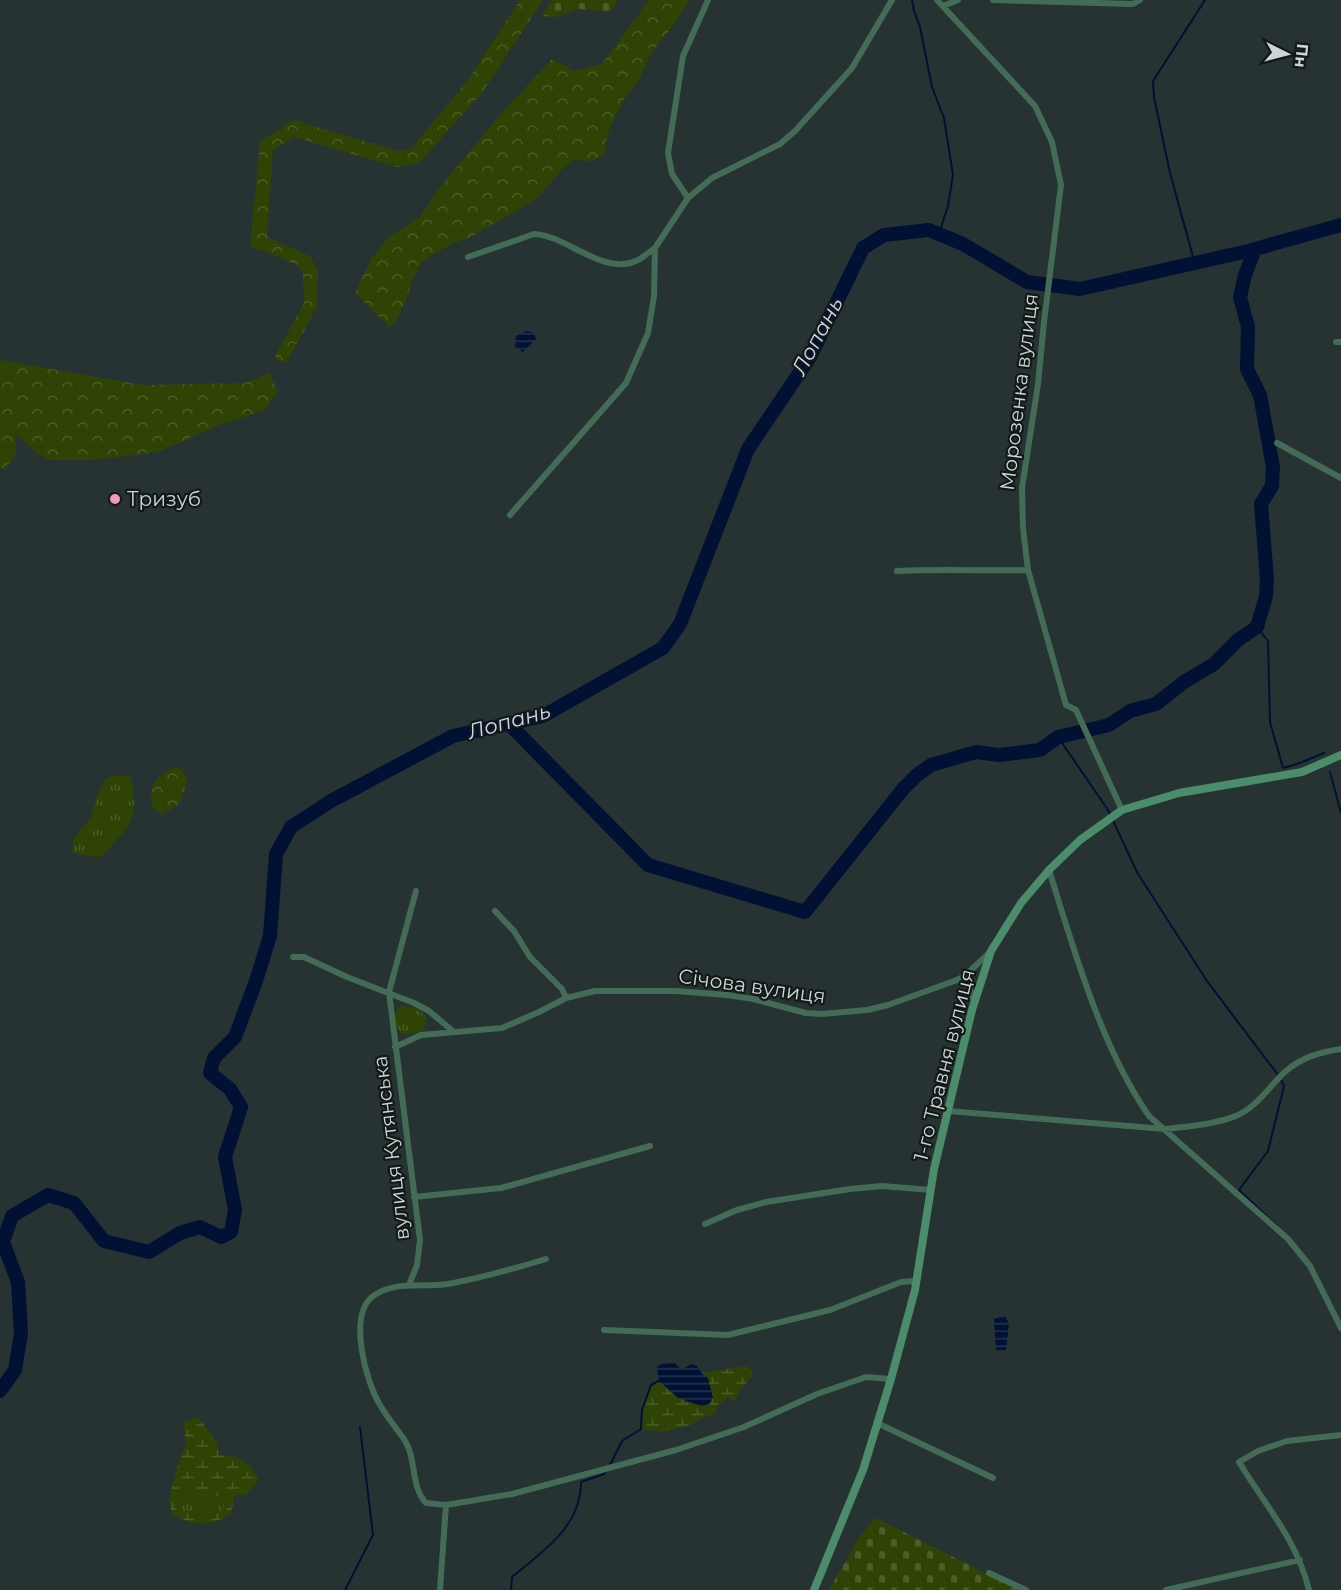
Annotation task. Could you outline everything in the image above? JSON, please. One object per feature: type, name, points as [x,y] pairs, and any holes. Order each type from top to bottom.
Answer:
[{"type":"street","points":[[688,198],[672,174],[668,153],[683,56],[708,0]]},
{"type":"street","points":[[468,257],[534,234],[545,235],[590,256],[620,264],[636,261],[655,248],[688,198],[712,178],[780,144],[795,130],[852,68],[892,0]]},
{"type":"street","name":"Морозенка вулиця","points":[[937,0],[1035,106],[1052,142],[1061,185],[1038,384],[1022,488],[1023,528],[1028,570],[1066,705],[1076,710],[1122,810]]},
{"type":"street","points":[[943,6],[958,0]]},
{"type":"street","points":[[993,0],[1133,4],[1140,0]]},
{"type":"street","points":[[510,515],[626,383],[648,333],[654,296],[655,248]]},
{"type":"street","points":[[1277,443],[1341,478]]},
{"type":"street","points":[[897,571],[1028,570]]},
{"type":"street","name":"1-го Травня вулиця","points":[[814,1590],[863,1470],[891,1378],[917,1281],[931,1190],[974,1004],[991,951],[1021,903],[1049,870],[1080,840],[1122,810],[1179,793],[1302,772],[1341,755]]},
{"type":"street","points":[[1049,870],[1074,950],[1106,1034],[1136,1097],[1149,1116],[1288,1239],[1310,1266],[1341,1328]]},
{"type":"street","name":"вулиця Кутянська","points":[[410,1285],[417,1265],[420,1240],[389,992],[416,891]]},
{"type":"street","points":[[495,911],[514,931],[530,957],[562,989],[566,998]]},
{"type":"street","name":"Січова вулиця","points":[[395,1047],[421,1035],[502,1028],[566,998],[595,991],[676,991],[727,995],[753,999],[806,1013],[834,1013],[888,1005],[957,980],[966,975],[991,951]]},
{"type":"street","points":[[293,957],[304,957],[347,977],[389,992],[429,1011],[454,1032]]},
{"type":"street","points":[[957,980],[969,986],[974,1004]]},
{"type":"street","points":[[948,1111],[1165,1129],[1192,1127],[1239,1115],[1261,1098],[1287,1070],[1315,1053],[1341,1049]]},
{"type":"street","points":[[414,1197],[501,1188],[650,1146]]},
{"type":"street","points":[[705,1224],[737,1210],[766,1202],[850,1189],[882,1186],[931,1190]]},
{"type":"street","points":[[546,1259],[445,1284],[410,1285],[384,1290],[372,1298],[362,1311],[359,1328],[371,1385],[379,1404],[407,1444],[418,1495],[426,1503],[446,1505],[512,1494],[676,1450],[744,1427],[817,1394],[866,1377],[891,1378]]},
{"type":"street","points":[[604,1330],[728,1335],[830,1310],[901,1282],[917,1281]]},
{"type":"street","points":[[877,1423],[993,1478]]},
{"type":"street","points":[[1309,1590],[1300,1560],[1284,1527],[1239,1462],[1258,1451],[1287,1441],[1341,1435]]},
{"type":"street","points":[[440,1590],[446,1505]]},
{"type":"street","points":[[1166,1590],[1300,1560]]},
{"type":"street","points":[[989,1573],[1026,1590]]},
{"type":"green space","points":[[520,0],[543,0],[483,92],[419,163],[397,167],[294,137],[273,150],[267,237],[310,256],[318,271],[317,307],[287,362],[278,361],[275,356],[304,303],[303,272],[298,265],[250,246],[260,141],[294,120],[398,151],[411,149],[467,81]]},
{"type":"green space","points":[[552,0],[618,0],[611,12],[578,9],[557,17],[541,16]]},
{"type":"green space","points":[[649,0],[689,0],[675,23],[650,55],[640,77],[623,101],[609,130],[603,156],[591,161],[573,160],[559,172],[538,198],[471,237],[449,245],[422,262],[395,323],[389,327],[355,293],[371,259],[390,236],[419,218],[440,187],[498,117],[552,59],[574,71],[602,64]]},
{"type":"green space","points":[[0,360],[143,385],[245,383],[269,373],[278,391],[265,410],[219,425],[158,452],[93,460],[50,460],[38,454],[15,432],[16,453],[6,469],[0,468]]},
{"type":"green space","points":[[178,766],[188,779],[180,803],[162,815],[152,807],[153,786],[164,773]]},
{"type":"green space","points":[[114,775],[131,777],[134,804],[131,821],[103,855],[97,857],[72,853],[74,839],[91,817],[105,779]]},
{"type":"green space","points":[[403,1005],[418,1009],[426,1017],[426,1024],[422,1031],[405,1035],[398,1029],[395,1016]]},
{"type":"green space","points":[[747,1366],[753,1375],[735,1400],[727,1398],[718,1405],[714,1414],[690,1425],[662,1432],[641,1429],[642,1410],[651,1385],[659,1381],[678,1398],[702,1406],[708,1378],[702,1374]]},
{"type":"green space","points":[[198,1417],[217,1442],[219,1455],[243,1460],[259,1480],[245,1495],[234,1496],[231,1514],[208,1523],[195,1523],[172,1515],[169,1500],[178,1464],[186,1446],[183,1422]],"holes":[[[188,1489],[197,1494],[225,1497],[223,1510],[201,1520],[176,1509],[177,1492]]]},
{"type":"green space","points":[[188,1489],[197,1494],[225,1497],[223,1510],[201,1520],[176,1509],[177,1491]]},
{"type":"green space","points":[[876,1518],[1019,1590],[829,1590],[860,1536]]},
{"type":"water","points":[[526,331],[534,333],[536,339],[523,352],[515,347],[516,336]]},
{"type":"water","points":[[1005,1316],[1009,1324],[1006,1350],[996,1350],[994,1319]]},
{"type":"water","points":[[675,1363],[681,1370],[691,1364],[697,1366],[708,1378],[713,1398],[709,1404],[702,1406],[678,1398],[659,1381],[657,1367],[662,1364]]},
{"type":"waterway","points":[[912,0],[932,87],[944,118],[953,175],[948,206],[939,234]]},
{"type":"waterway","points":[[1195,264],[1170,173],[1154,97],[1153,81],[1205,0]]},
{"type":"waterway","name":"Лопань","points":[[0,1391],[15,1370],[21,1333],[18,1282],[3,1242],[12,1216],[48,1195],[74,1203],[104,1241],[149,1252],[180,1233],[200,1227],[221,1237],[231,1232],[235,1210],[225,1157],[241,1107],[230,1089],[210,1073],[214,1058],[235,1037],[256,981],[270,936],[276,854],[291,827],[331,801],[453,736],[543,716],[663,648],[680,624],[748,449],[810,357],[863,248],[884,235],[929,230],[963,244],[1027,282],[1080,289],[1248,251],[1341,225]]},
{"type":"waterway","points":[[509,724],[648,865],[805,912],[903,789],[931,765],[976,752],[999,755],[1040,750],[1058,737],[1109,725],[1130,711],[1156,704],[1184,682],[1214,664],[1238,640],[1257,627],[1266,596],[1267,579],[1261,504],[1272,486],[1273,467],[1260,395],[1247,369],[1248,327],[1240,297],[1255,249]]},
{"type":"waterway","points":[[1257,627],[1268,641],[1270,722],[1283,768],[1324,753]]},
{"type":"waterway","points":[[1058,737],[1108,810],[1138,874],[1207,981],[1278,1075]]},
{"type":"waterway","points":[[1330,772],[1341,813]]},
{"type":"waterway","points":[[1277,1226],[1239,1190],[1268,1151],[1284,1086],[1281,1080]]},
{"type":"waterway","points":[[610,1465],[622,1441],[641,1429],[642,1410],[651,1385],[659,1381]]},
{"type":"waterway","points":[[345,1590],[373,1535],[360,1427]]},
{"type":"waterway","points":[[511,1590],[512,1577],[558,1537],[567,1525],[575,1512],[581,1482],[604,1474],[607,1470]]},
{"type":"place","name":"Тризуб","points":[[115,499]]}]
